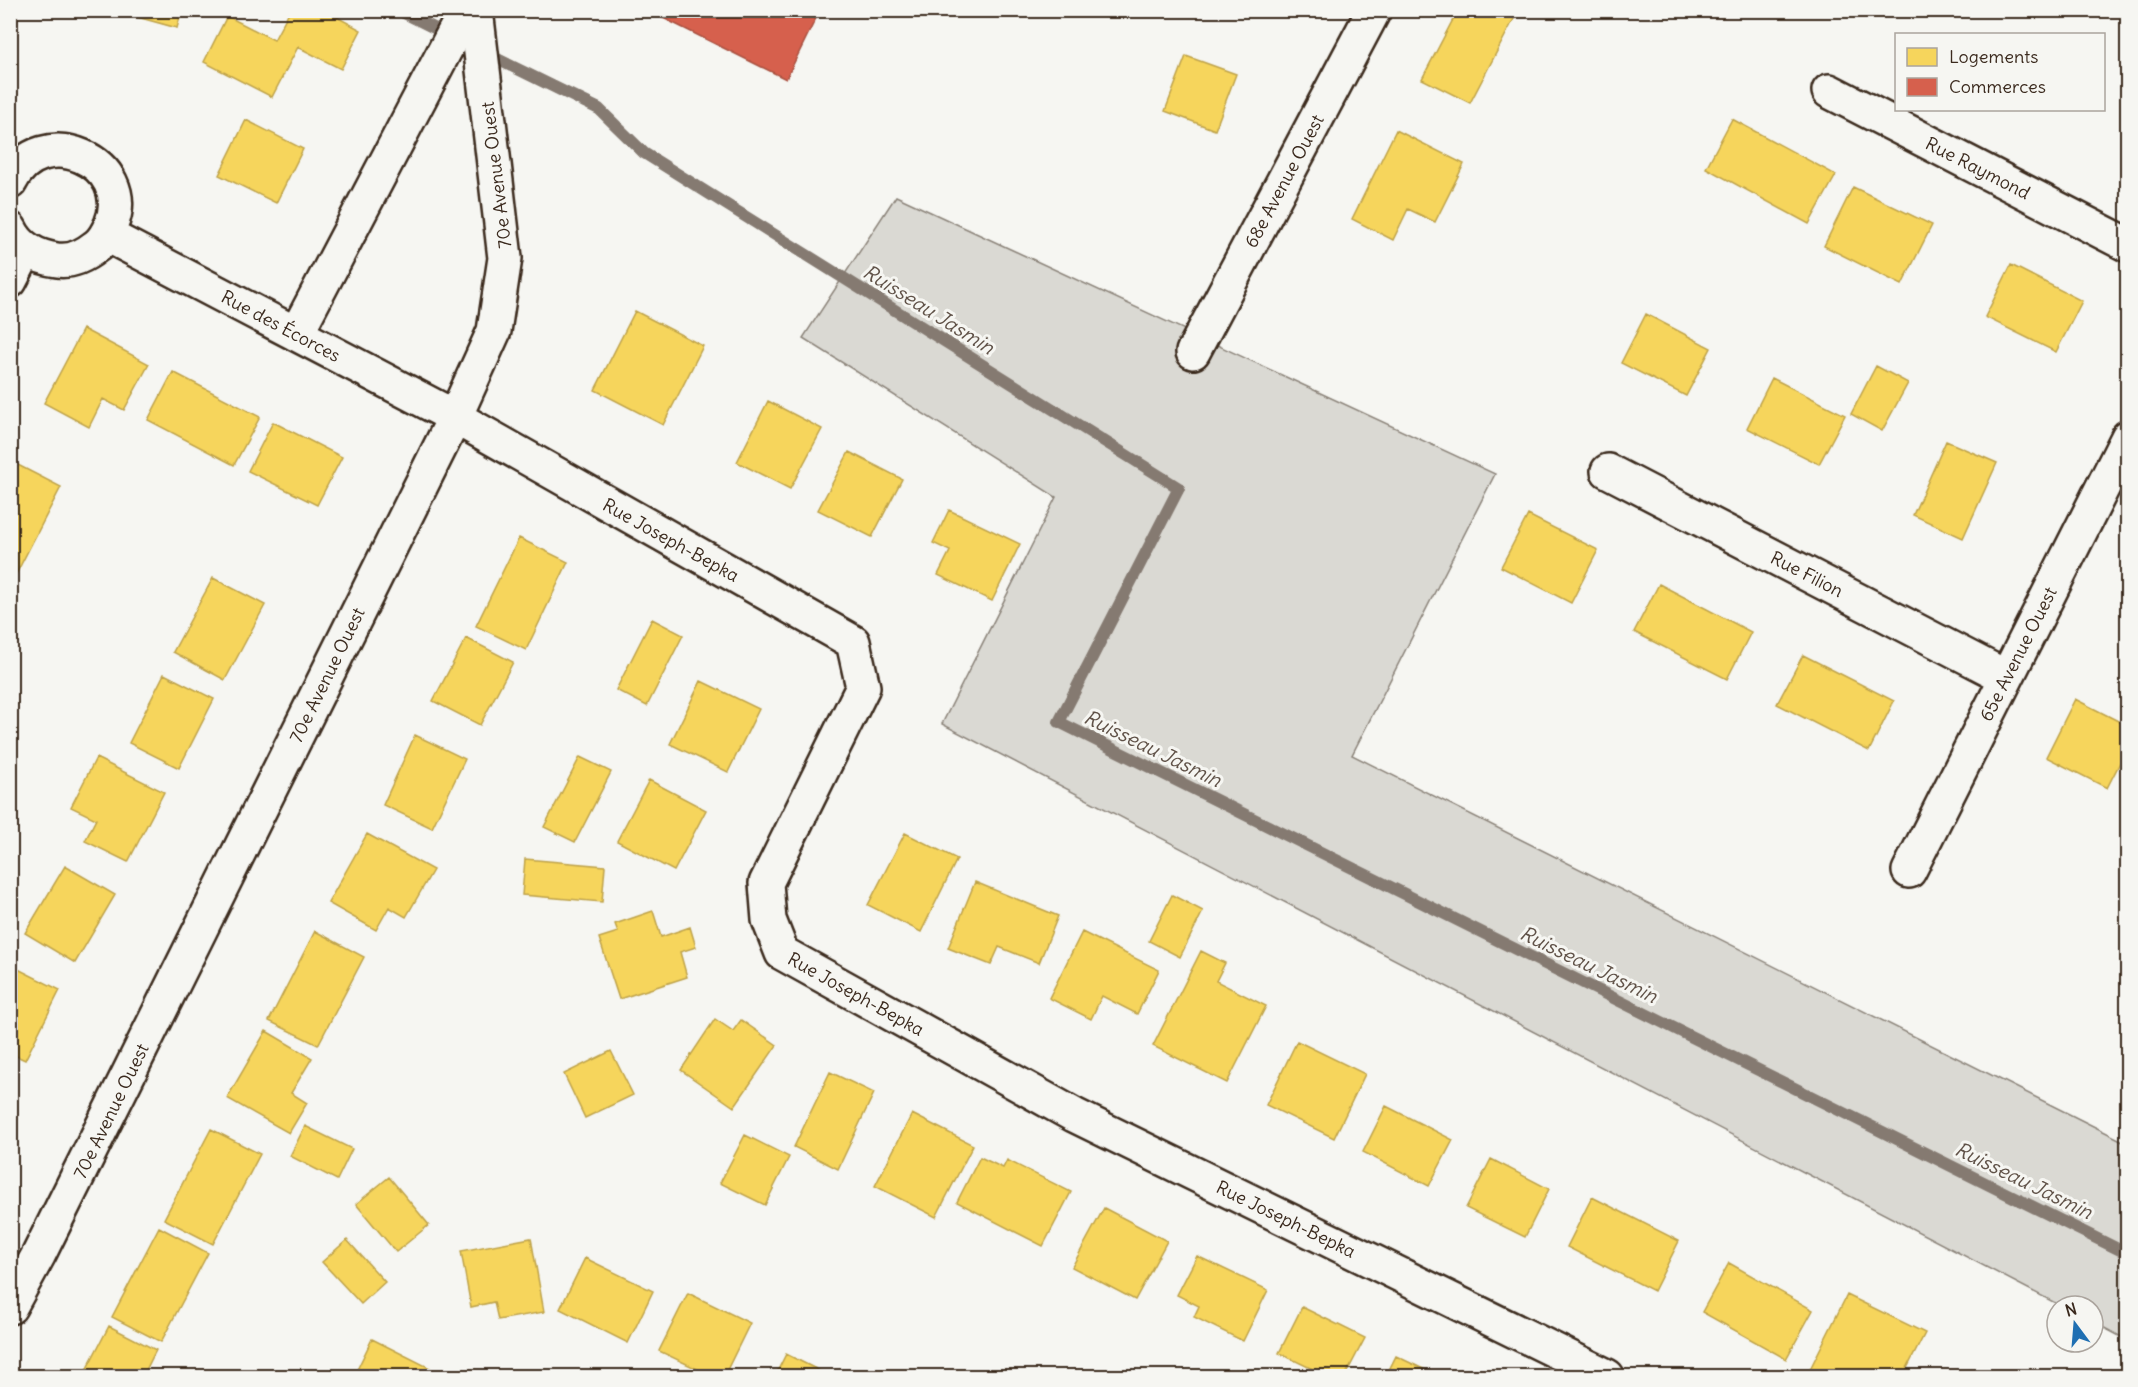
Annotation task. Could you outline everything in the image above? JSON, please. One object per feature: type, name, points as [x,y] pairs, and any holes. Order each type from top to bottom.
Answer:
[{"type":"street","points":[[296,334],[466,10]]},
{"type":"street","name":"70e Avenue Ouest","points":[[10,1306],[50,1233],[454,417],[494,331],[506,258],[476,10]]},
{"type":"street","name":"68e Avenue Ouest","points":[[1193,352],[1374,10]]},
{"type":"street","name":"Rue Raymond","points":[[1829,91],[2127,245]]},
{"type":"street","points":[[10,182],[24,163],[40,153],[60,150],[78,153],[95,163],[108,178],[115,198],[114,217],[107,235],[97,246],[81,256],[62,261],[43,258],[18,239],[10,281]]},
{"type":"street","name":"Rue des Écorces","points":[[107,235],[454,417]]},
{"type":"street","name":"Rue Joseph-Bepka","points":[[454,417],[853,642],[863,687],[766,883],[769,920],[782,953],[1074,1115],[1606,1377]]},
{"type":"street","name":"65e Avenue Ouest","points":[[1909,871],[2127,437]]},
{"type":"street","name":"Rue Filion","points":[[1608,471],[2006,677]]},
{"type":"shaded area","points":[[896,196],[1495,474],[1352,755],[2127,1143],[2127,1340],[2105,1328],[2105,1294],[2045,1294],[2045,1298],[942,724],[1056,497],[803,338]]},
{"type":"building: Logements","points":[[112,10],[182,10],[177,28]]},
{"type":"building: Logements","points":[[290,10],[324,10],[361,30],[341,69],[298,47],[272,97],[204,62],[227,16],[274,40]]},
{"type":"building: Logements","points":[[1458,10],[1512,10],[1517,13],[1470,103],[1422,79]]},
{"type":"building: Logements","points":[[1186,56],[1236,74],[1215,130],[1165,111]]},
{"type":"building: Logements","points":[[1732,119],[1836,175],[1809,224],[1706,168]]},
{"type":"building: Logements","points":[[246,120],[303,149],[276,203],[219,175]]},
{"type":"building: Logements","points":[[1396,130],[1464,164],[1435,222],[1408,209],[1393,240],[1352,219]]},
{"type":"building: Logements","points":[[1853,187],[1932,225],[1902,285],[1824,246]]},
{"type":"building: Logements","points":[[2011,265],[2082,301],[2056,352],[1985,317]]},
{"type":"building: Logements","points":[[635,311],[703,346],[663,425],[595,390]]},
{"type":"building: Logements","points":[[1646,314],[1711,348],[1686,396],[1621,363]]},
{"type":"building: Logements","points":[[83,329],[149,364],[124,410],[103,399],[89,427],[44,403]]},
{"type":"building: Logements","points":[[1876,366],[1908,383],[1882,431],[1851,414]]},
{"type":"building: Logements","points":[[173,372],[260,417],[234,465],[148,420]]},
{"type":"building: Logements","points":[[1772,378],[1845,415],[1819,464],[1747,428]]},
{"type":"building: Logements","points":[[768,401],[822,429],[790,489],[737,462]]},
{"type":"building: Logements","points":[[273,422],[342,457],[317,505],[248,471]]},
{"type":"building: Logements","points":[[1946,441],[1997,463],[1963,538],[1913,515]]},
{"type":"building: Logements","points":[[849,452],[902,479],[872,537],[818,510]]},
{"type":"building: Logements","points":[[14,463],[61,487],[14,578],[10,576],[10,470]]},
{"type":"building: Logements","points":[[949,510],[1020,544],[992,601],[938,575],[950,551],[933,543]]},
{"type":"building: Logements","points":[[1528,515],[1598,550],[1571,603],[1501,567]]},
{"type":"building: Logements","points":[[519,538],[568,562],[526,650],[476,626]]},
{"type":"building: Logements","points":[[213,578],[265,605],[225,680],[173,652]]},
{"type":"building: Logements","points":[[1659,584],[1751,632],[1727,679],[1634,632]]},
{"type":"building: Logements","points":[[652,619],[683,635],[647,706],[616,690]]},
{"type":"building: Logements","points":[[466,638],[513,662],[480,725],[433,701]]},
{"type":"building: Logements","points":[[1803,655],[1894,701],[1869,751],[1777,704]]},
{"type":"building: Logements","points":[[164,674],[214,699],[179,768],[129,743]]},
{"type":"building: Logements","points":[[701,681],[759,709],[728,772],[670,744]]},
{"type":"building: Logements","points":[[2075,699],[2128,726],[2128,747],[2107,788],[2046,757]]},
{"type":"building: Logements","points":[[415,735],[465,759],[432,828],[383,805]]},
{"type":"building: Logements","points":[[580,757],[611,772],[575,842],[544,827]]},
{"type":"building: Logements","points":[[96,758],[164,792],[128,862],[85,841],[96,819],[71,807]]},
{"type":"building: Logements","points":[[649,780],[706,810],[674,871],[617,841]]},
{"type":"building: Logements","points":[[905,833],[957,859],[921,932],[868,905]]},
{"type":"building: Logements","points":[[367,834],[433,870],[406,917],[389,907],[376,930],[328,903]]},
{"type":"building: Logements","points":[[525,859],[605,866],[602,902],[522,895]]},
{"type":"building: Logements","points":[[65,866],[115,895],[75,963],[25,933]]},
{"type":"building: Logements","points":[[975,882],[1058,916],[1039,963],[999,947],[991,965],[948,948]]},
{"type":"building: Logements","points":[[1172,895],[1203,911],[1180,957],[1149,941]]},
{"type":"building: Logements","points":[[653,911],[661,937],[690,927],[696,947],[680,952],[687,977],[619,999],[599,938],[618,932],[615,924]]},
{"type":"building: Logements","points":[[315,931],[364,957],[318,1045],[269,1021]]},
{"type":"building: Logements","points":[[1082,932],[1159,970],[1137,1014],[1102,996],[1091,1019],[1049,998]]},
{"type":"building: Logements","points":[[1201,951],[1225,963],[1216,981],[1266,1006],[1227,1083],[1153,1046]]},
{"type":"building: Logements","points":[[10,965],[60,990],[25,1060],[10,1053]]},
{"type":"building: Logements","points":[[715,1019],[733,1031],[741,1020],[777,1045],[734,1107],[681,1070]]},
{"type":"building: Logements","points":[[266,1031],[312,1058],[291,1093],[307,1103],[289,1133],[227,1098]]},
{"type":"building: Logements","points":[[1297,1041],[1365,1074],[1334,1138],[1266,1105]]},
{"type":"building: Logements","points":[[611,1051],[633,1095],[585,1118],[564,1074]]},
{"type":"building: Logements","points":[[830,1072],[874,1093],[838,1169],[794,1147]]},
{"type":"building: Logements","points":[[1386,1106],[1453,1140],[1429,1186],[1363,1152]]},
{"type":"building: Logements","points":[[912,1114],[973,1145],[936,1217],[875,1186]]},
{"type":"building: Logements","points":[[305,1126],[352,1149],[337,1180],[290,1156]]},
{"type":"building: Logements","points":[[211,1129],[260,1154],[213,1244],[164,1219]]},
{"type":"building: Logements","points":[[745,1135],[789,1157],[765,1205],[720,1183]]},
{"type":"building: Logements","points":[[980,1157],[1003,1168],[1007,1160],[1071,1192],[1043,1246],[957,1202]]},
{"type":"building: Logements","points":[[1491,1159],[1549,1189],[1525,1237],[1466,1208]]},
{"type":"building: Logements","points":[[389,1177],[429,1225],[396,1252],[356,1204]]},
{"type":"building: Logements","points":[[1592,1197],[1679,1241],[1654,1291],[1567,1247]]},
{"type":"building: Logements","points":[[1104,1208],[1167,1241],[1135,1300],[1072,1267]]},
{"type":"building: Logements","points":[[159,1227],[208,1253],[161,1342],[112,1317]]},
{"type":"building: Logements","points":[[531,1238],[544,1312],[498,1320],[494,1302],[471,1307],[461,1251]]},
{"type":"building: Logements","points":[[347,1240],[385,1282],[361,1304],[322,1262]]},
{"type":"building: Logements","points":[[1197,1256],[1268,1290],[1243,1341],[1194,1317],[1199,1306],[1177,1295]]},
{"type":"building: Logements","points":[[585,1258],[653,1291],[628,1343],[560,1309]]},
{"type":"building: Logements","points":[[1729,1263],[1813,1310],[1786,1359],[1702,1312]]},
{"type":"building: Logements","points":[[688,1293],[750,1323],[724,1376],[712,1376],[659,1351]]},
{"type":"building: Logements","points":[[1847,1295],[1925,1333],[1903,1376],[1816,1376],[1808,1373]]},
{"type":"building: Logements","points":[[1302,1307],[1365,1338],[1345,1376],[1327,1376],[1279,1353]]},
{"type":"building: Logements","points":[[109,1326],[156,1350],[143,1376],[83,1376]]},
{"type":"building: Logements","points":[[372,1339],[430,1368],[426,1376],[354,1376]]},
{"type":"building: Logements","points":[[786,1354],[830,1376],[775,1376]]},
{"type":"building: Logements","points":[[1396,1356],[1438,1376],[1386,1376]]},
{"type":"building: Commerces","points":[[647,10],[820,10],[786,79]]},
{"type":"waterway","name":"Ruisseau Jasmin","points":[[398,10],[450,36]]},
{"type":"waterway","name":"Ruisseau Jasmin","points":[[485,53],[599,109],[644,153],[1179,488],[1059,722],[2128,1254]]}]
